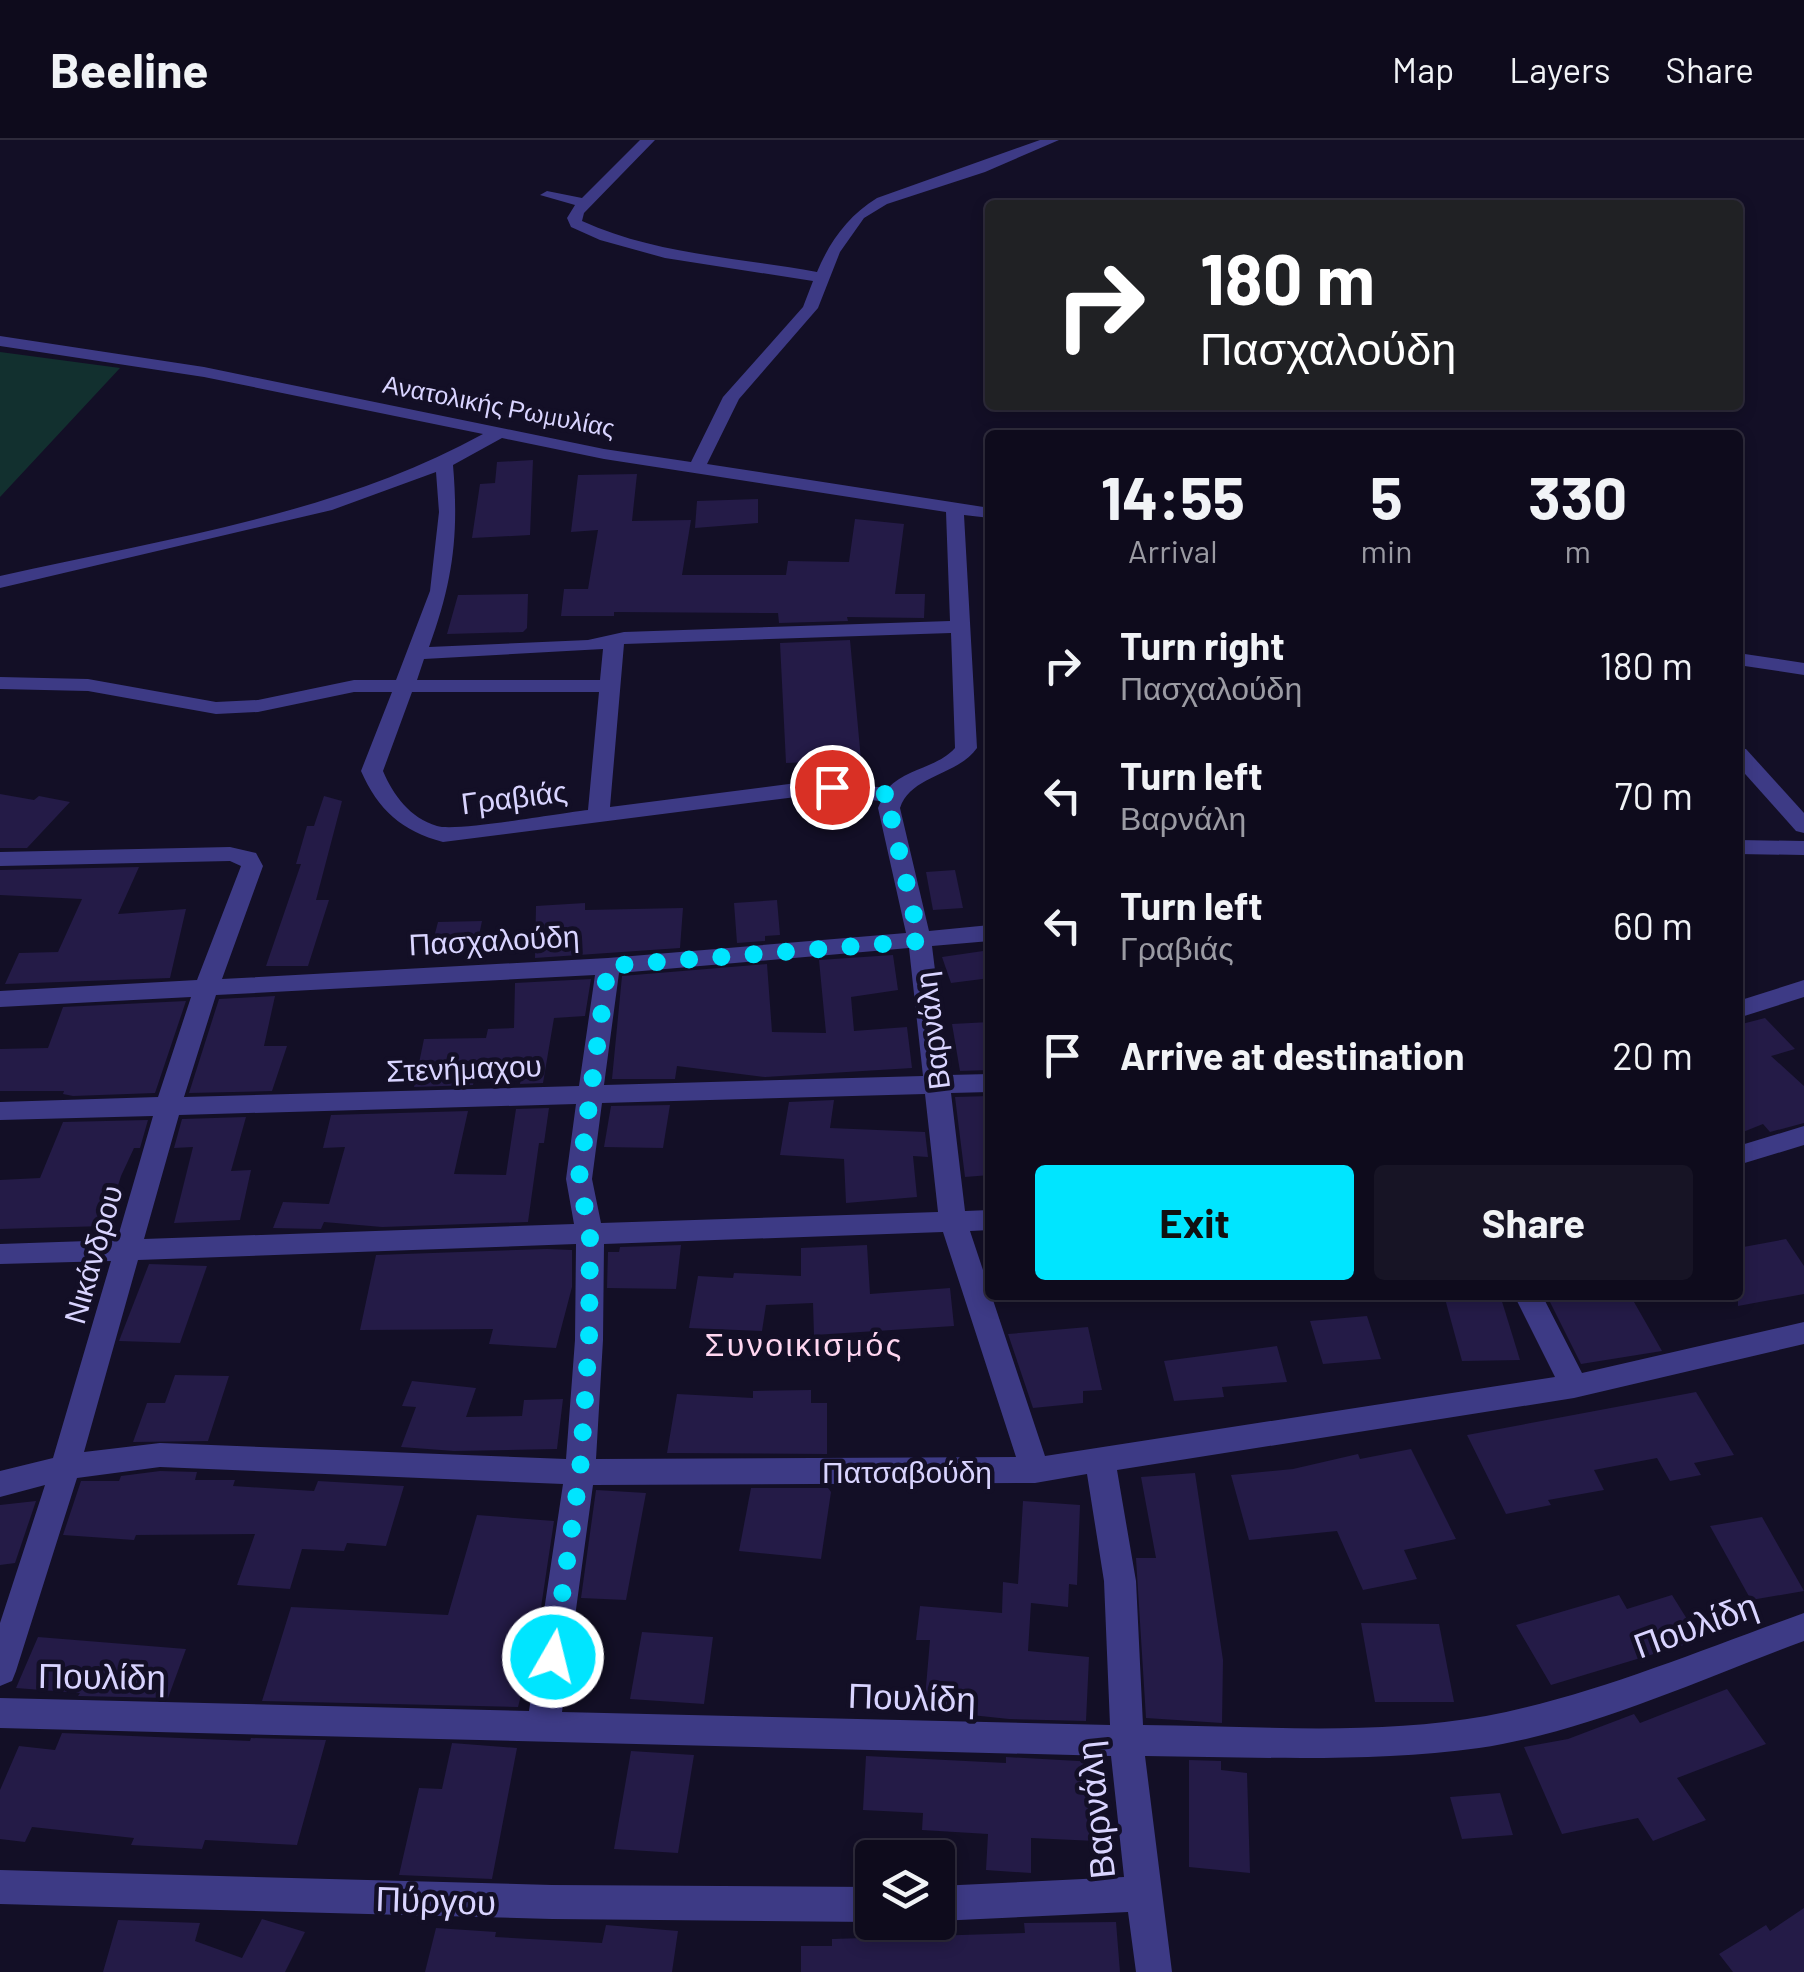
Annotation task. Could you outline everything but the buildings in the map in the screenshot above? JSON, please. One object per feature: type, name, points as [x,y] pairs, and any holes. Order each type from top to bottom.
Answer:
[{"type":"street","points":[[696,469],[732,397],[806,315],[846,231],[868,208],[1052,140]]},
{"type":"street","points":[[653,142],[635,151],[585,203],[574,218],[576,224],[617,240],[704,260],[822,278]]},
{"type":"street","points":[[548,195],[585,203]]},
{"type":"street","name":"Ανατολικής Ρωμυλίας","points":[[0,341],[204,372],[496,434],[696,469],[985,512]]},
{"type":"street","points":[[0,582],[326,506],[444,463],[496,434]]},
{"type":"street","name":"Γραβιάς","points":[[444,463],[448,512],[442,581],[435,609],[413,654],[372,771],[376,784],[412,826],[443,834],[467,834],[812,788],[892,795]]},
{"type":"street","points":[[892,795],[900,786],[965,754],[955,507]]},
{"type":"street","points":[[413,654],[588,646],[614,640],[960,628]]},
{"type":"street","points":[[598,816],[614,640]]},
{"type":"street","points":[[1743,660],[1804,669]]},
{"type":"street","points":[[0,683],[88,685],[216,708],[258,706],[339,688],[610,686]]},
{"type":"street","points":[[1743,759],[1804,826]]},
{"type":"street","name":"Βαρνάλη","points":[[892,795],[889,808],[920,941],[953,1221],[1035,1470]]},
{"type":"street","points":[[1743,848],[1804,848]]},
{"type":"street","name":"Νικάνδρου","points":[[0,859],[230,854],[248,858],[252,876],[189,1035],[66,1466],[0,1672]]},
{"type":"street","name":"Πασχαλούδη","points":[[0,1000],[608,966],[985,934]]},
{"type":"street","points":[[544,1726],[580,1472],[589,1340],[590,1235],[579,1178],[608,966]]},
{"type":"street","points":[[1743,1008],[1804,988]]},
{"type":"street","name":"Στενήμαχου","points":[[0,1111],[985,1083]]},
{"type":"street","points":[[1743,1154],[1804,1135]]},
{"type":"street","points":[[0,1254],[985,1220]]},
{"type":"street","points":[[1531,1300],[1574,1386]]},
{"type":"street","name":"Πατσαβούδη","points":[[0,1484],[66,1466],[160,1456],[580,1472],[1035,1470],[1574,1386],[1804,1334]]},
{"type":"street","name":"Βαρνάλη","points":[[1100,1462],[1120,1581],[1126,1740],[1154,1972]]},
{"type":"street","name":"Πουλίδη","points":[[0,1713],[1126,1740],[1380,1742],[1481,1732],[1584,1706],[1804,1628]]},
{"type":"street","name":"Πύργου","points":[[0,1887],[552,1902],[855,1905]]},
{"type":"street","points":[[955,1903],[1142,1894]]},
{"type":"green space","points":[[0,352],[120,368],[0,497]]},
{"type":"district","name":"Συνοικισμός","points":[[804,1343]]},
{"type":"route","points":[[553,1657],[580,1472],[589,1340],[590,1235],[581,1205],[579,1178],[608,966],[920,941],[889,808],[892,795],[832,787]]}]
